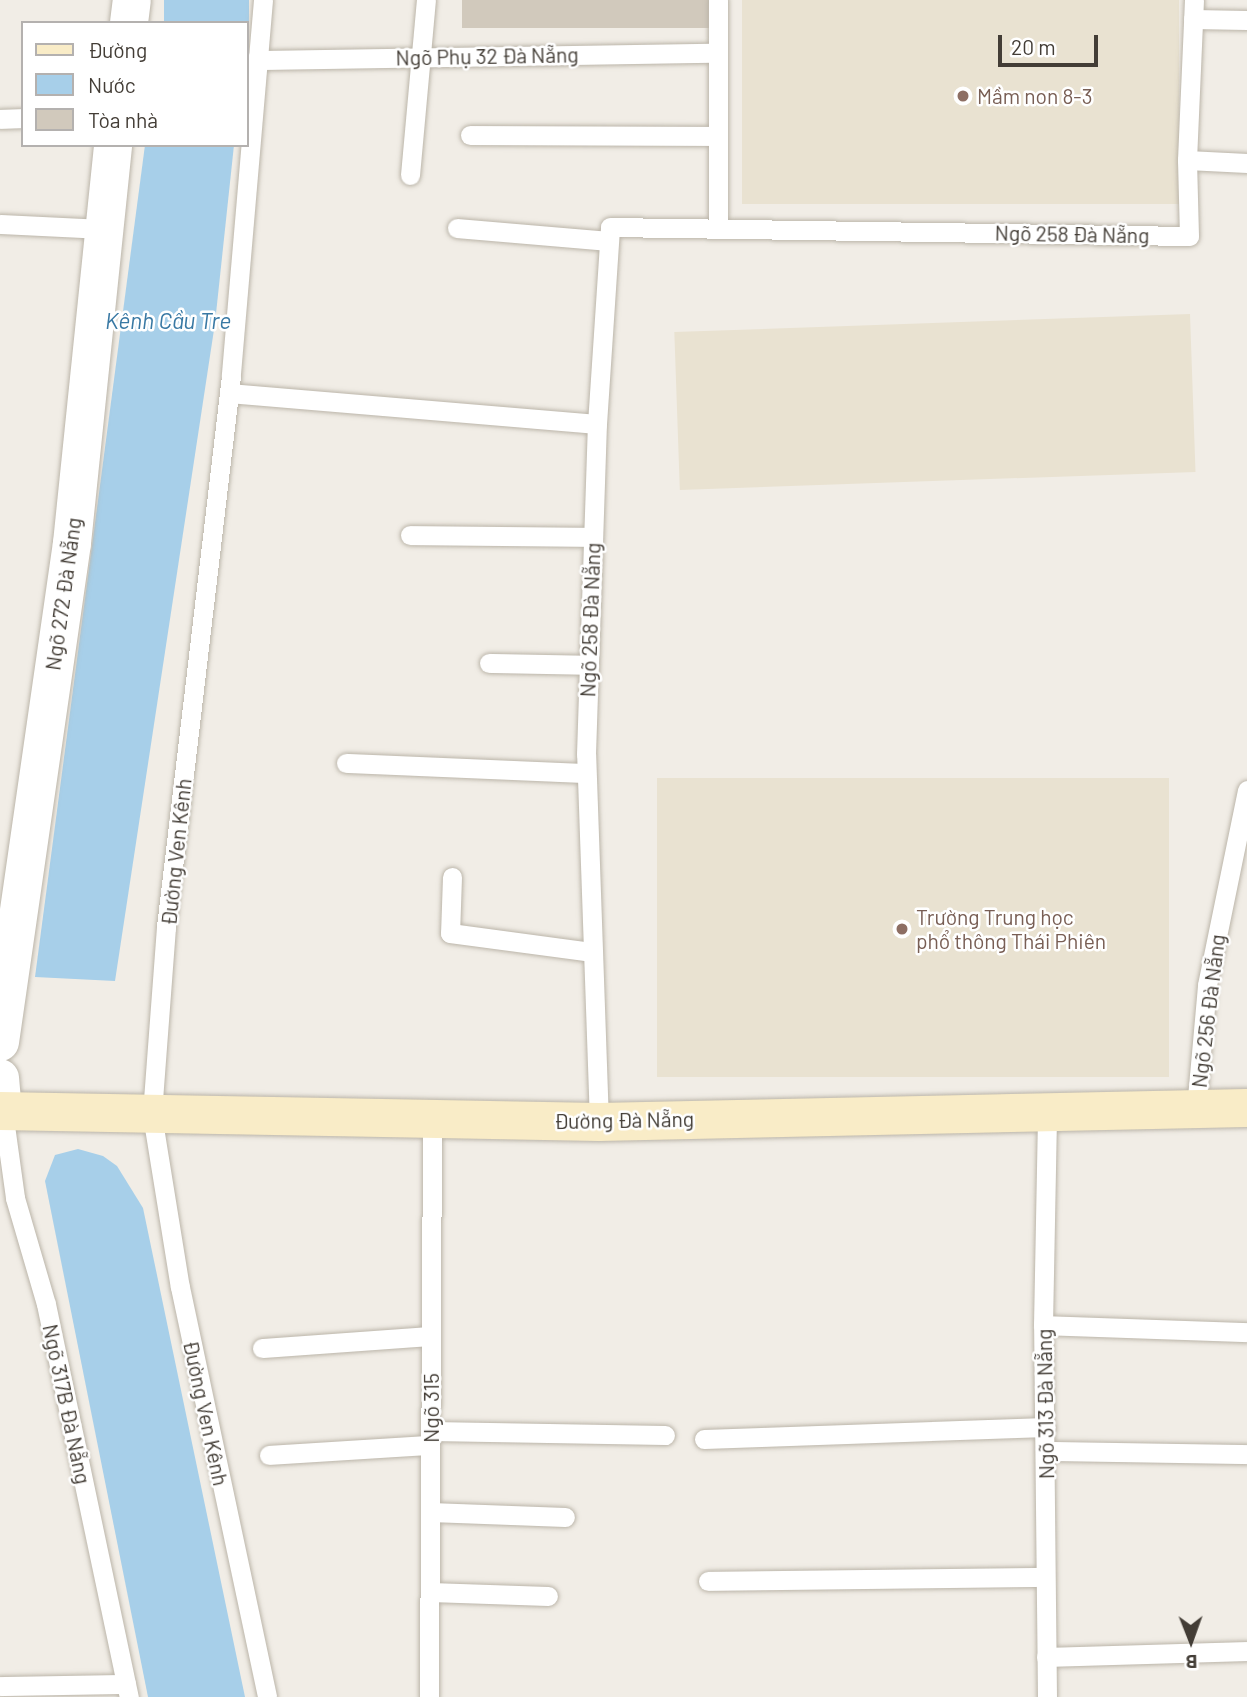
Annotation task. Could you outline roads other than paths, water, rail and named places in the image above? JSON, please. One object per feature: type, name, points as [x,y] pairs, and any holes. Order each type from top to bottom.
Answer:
[{"type":"main road","name":"Đường Đà Nẵng","points":[[3,1103],[149,1115],[599,1122],[1247,1108]]},
{"type":"street","points":[[129,21],[132,0]]},
{"type":"street","name":"Ngõ 272 Đà Nẵng","points":[[0,1042],[72,543],[113,147]]},
{"type":"lane","name":"Đường Ven Kênh","points":[[263,0],[229,393],[166,927],[149,1115],[182,1299],[267,1697]]},
{"type":"lane","points":[[410,175],[426,0]]},
{"type":"lane","points":[[718,0],[718,227]]},
{"type":"lane","points":[[1193,10],[1247,20]]},
{"type":"lane","name":"Ngõ 258 Đà Nẵng","points":[[599,1122],[586,773],[597,424],[610,227],[1189,236],[1187,160],[1193,10]]},
{"type":"lane","name":"Ngõ Phụ 32 Đà Nẵng","points":[[256,60],[718,53]]},
{"type":"lane","points":[[0,119],[21,118]]},
{"type":"lane","points":[[470,135],[718,136]]},
{"type":"lane","points":[[1187,160],[1247,163]]},
{"type":"lane","points":[[0,224],[104,229]]},
{"type":"lane","points":[[457,228],[608,241]]},
{"type":"lane","points":[[229,393],[597,424]]},
{"type":"lane","points":[[410,535],[593,537]]},
{"type":"lane","points":[[489,663],[589,665]]},
{"type":"lane","points":[[346,763],[586,773]]},
{"type":"lane","name":"Ngõ 256 Đà Nẵng","points":[[1196,1109],[1207,985],[1247,790]]},
{"type":"lane","points":[[452,877],[450,933],[593,952]]},
{"type":"lane","name":"Ngõ 317B Đà Nẵng","points":[[3,1103],[8,1199],[46,1304],[128,1690]]},
{"type":"lane","name":"Ngõ 313 Đà Nẵng","points":[[1047,1111],[1043,1325],[1047,1451],[1044,1577],[1047,1697]]},
{"type":"lane","name":"Ngõ 315","points":[[429,1697],[432,1119]]},
{"type":"lane","points":[[1043,1325],[1247,1332]]},
{"type":"lane","points":[[262,1348],[431,1336]]},
{"type":"lane","points":[[704,1439],[1046,1427]]},
{"type":"lane","points":[[270,1455],[430,1438],[665,1435]]},
{"type":"lane","points":[[1047,1451],[1247,1454]]},
{"type":"lane","points":[[430,1512],[565,1517]]},
{"type":"lane","points":[[708,1581],[1044,1577]]},
{"type":"lane","points":[[430,1592],[548,1595]]},
{"type":"lane","points":[[1046,1657],[1247,1651]]},
{"type":"lane","points":[[0,1686],[128,1690]]},
{"type":"water","points":[[164,0],[249,0],[249,23],[164,21]]},
{"type":"water","name":"Kênh Cầu Tre","points":[[145,147],[234,147],[215,323],[115,981],[35,977]]},
{"type":"water","points":[[78,1149],[103,1156],[117,1166],[143,1208],[245,1697],[148,1697],[45,1181],[55,1155]]},
{"type":"place","name":"Mầm non 8-3","points":[[963,96]]},
{"type":"place","name":"Trường Trung học phổ thông Thái Phiên","points":[[902,929]]}]
